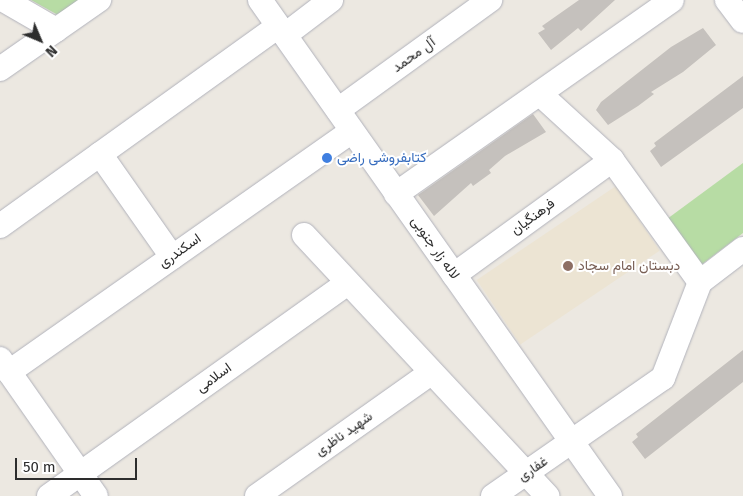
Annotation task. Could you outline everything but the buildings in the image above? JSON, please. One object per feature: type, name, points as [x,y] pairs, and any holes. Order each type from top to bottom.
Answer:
[{"type":"street","points":[[4,0],[56,30]]},
{"type":"street","points":[[0,69],[99,0]]},
{"type":"street","name":"لاله زار جنوبی","points":[[260,0],[610,496]]},
{"type":"street","points":[[0,226],[100,154],[282,30],[331,0]]},
{"type":"street","name":"آل محمد","points":[[338,110],[490,0]]},
{"type":"street","points":[[396,194],[672,0]]},
{"type":"street","points":[[728,0],[743,21]]},
{"type":"street","points":[[540,94],[612,160],[700,282],[743,249]]},
{"type":"street","name":"اسکندری","points":[[4,368],[172,257],[352,130]]},
{"type":"street","points":[[100,154],[172,257]]},
{"type":"street","name":"فرهنگیان","points":[[454,275],[612,160]]},
{"type":"street","points":[[304,235],[547,496]]},
{"type":"street","name":"اسلامی","points":[[49,496],[348,282]]},
{"type":"street","name":"غفاری","points":[[493,496],[664,378],[700,282]]},
{"type":"street","points":[[4,368],[96,496]]},
{"type":"street","name":"شهید ناظری","points":[[257,496],[431,373]]},
{"type":"shaded area","name":"دبستان امام سجاد","points":[[616,186],[660,251],[520,345],[477,280]]},
{"type":"green space","points":[[31,0],[79,0],[58,15]]},
{"type":"green space","points":[[743,163],[743,233],[701,265],[667,219]]},
{"type":"place","name":"کتابفروشی راضی","points":[[327,158]]},
{"type":"place","name":"دبستان امام سجاد","points":[[568,266]]}]
